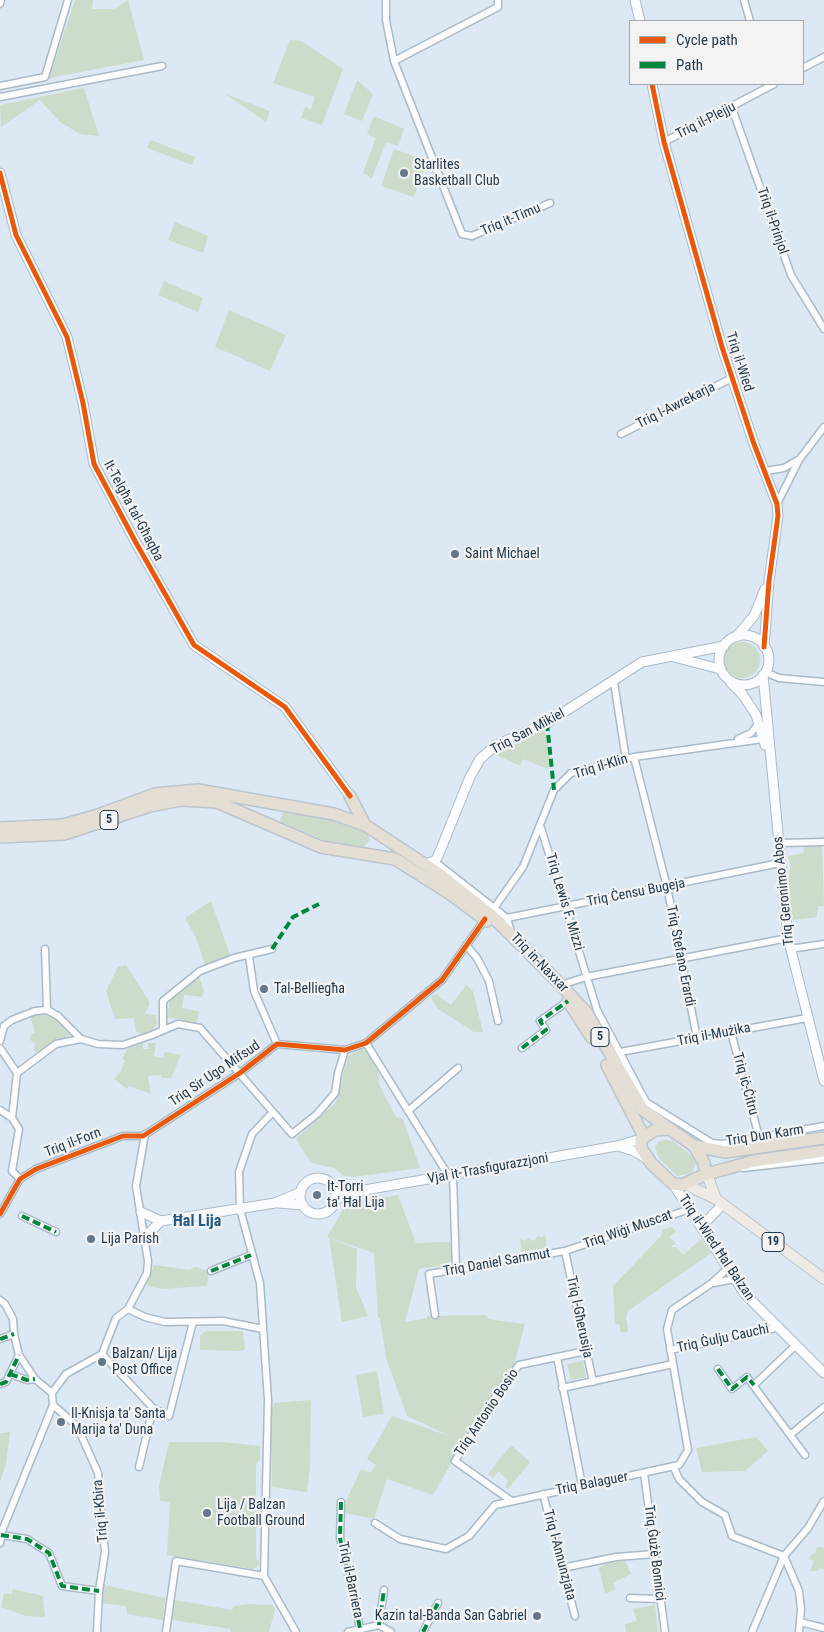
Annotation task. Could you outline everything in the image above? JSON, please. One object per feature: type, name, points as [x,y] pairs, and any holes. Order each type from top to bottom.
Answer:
[{"type":"highway","name":"5","points":[[0,828],[63,825],[98,815],[155,794],[198,790],[216,797]]},
{"type":"highway","points":[[334,814],[348,805],[350,796]]},
{"type":"highway","points":[[350,796],[378,840],[375,852],[368,854]]},
{"type":"highway","name":"Triq in-Naxxar","points":[[216,797],[276,803],[334,814],[369,828],[425,864],[438,864],[511,934],[586,1012],[643,1110],[694,1146],[703,1161],[707,1174]]},
{"type":"highway","name":"Triq in-Naxxar","points":[[216,797],[321,847],[395,859],[489,914],[568,1001],[596,1045],[642,1138],[641,1148],[646,1158]]},
{"type":"highway","name":"5","points":[[0,837],[64,834],[150,806],[181,800],[216,797]]},
{"type":"highway","points":[[274,826],[268,818],[268,813],[276,803]]},
{"type":"highway","points":[[632,1094],[645,1107],[710,1146],[729,1151]]},
{"type":"highway","points":[[642,1138],[655,1130],[670,1129]]},
{"type":"highway","name":"Triq Dun Karm","points":[[694,1146],[713,1151],[729,1151],[824,1138]]},
{"type":"highway","name":"Triq Dun Karm","points":[[707,1174],[754,1161],[824,1150]]},
{"type":"highway","points":[[646,1158],[673,1184],[685,1184],[707,1174]]},
{"type":"main road","name":"Triq in-Naxxar","points":[[707,1174],[719,1202]]},
{"type":"main road","points":[[685,1184],[719,1202]]},
{"type":"main road","name":"19","points":[[719,1202],[824,1279]]},
{"type":"street","points":[[0,4],[1,0]]},
{"type":"street","points":[[0,86],[45,77],[68,0]]},
{"type":"street","points":[[386,0],[386,20],[394,61],[498,7],[498,0]]},
{"type":"street","points":[[636,0],[640,20]]},
{"type":"street","points":[[744,0],[750,20]]},
{"type":"street","points":[[804,67],[824,57]]},
{"type":"street","name":"Triq it-Timu","points":[[394,61],[462,234],[472,236],[550,203]]},
{"type":"street","points":[[0,97],[162,66]]},
{"type":"street","name":"Triq il-Wied","points":[[652,85],[664,142],[732,378],[777,504],[778,516],[769,581],[764,647]]},
{"type":"street","name":"Triq il-Plejju","points":[[664,142],[732,108],[770,85]]},
{"type":"street","name":"Triq il-Prinjol","points":[[732,108],[791,275],[824,329]]},
{"type":"street","name":"It-Telgħa tal-Għaqba","points":[[0,173],[16,235],[67,337],[83,403],[94,464],[135,540],[194,644],[285,707],[350,796]]},
{"type":"street","name":"Triq l-Awrekarja","points":[[620,434],[732,378]]},
{"type":"street","points":[[777,504],[799,460],[824,427]]},
{"type":"street","points":[[765,471],[784,468],[799,460]]},
{"type":"street","name":"Triq il-Wied","points":[[736,637],[754,616],[769,581]]},
{"type":"street","points":[[750,636],[764,647],[768,657],[764,674],[751,684],[743,685],[728,680],[720,668],[719,657],[724,646],[736,637],[750,636]]},
{"type":"street","name":"Triq San Mikiel","points":[[438,864],[470,777],[480,759],[496,745],[547,723],[614,682],[642,662],[724,646]]},
{"type":"street","name":"Triq San Mikiel","points":[[669,656],[720,668]]},
{"type":"street","points":[[764,674],[779,678],[824,682]]},
{"type":"street","name":"Triq Geronimo Abos","points":[[764,674],[770,757],[788,938],[824,1081]]},
{"type":"street","name":"Triq Geronimo Abos","points":[[728,680],[743,695],[760,723],[763,739],[770,757]]},
{"type":"street","points":[[614,682],[626,760]]},
{"type":"street","name":"Triq il-Klin","points":[[732,742],[751,733],[760,723]]},
{"type":"street","name":"Triq il-Klin","points":[[489,914],[523,868],[541,828],[554,790],[571,773],[599,764],[634,757],[763,739]]},
{"type":"street","name":"Triq Stefano Erardi","points":[[634,757],[667,887],[697,1038]]},
{"type":"street","name":"Triq Lewis F. Mizzi","points":[[541,828],[567,907],[586,977]]},
{"type":"street","points":[[779,843],[824,842]]},
{"type":"street","name":"Triq Ċensu Bugeja","points":[[507,918],[780,863]]},
{"type":"street","name":"Triq in-Naxxar","points":[[489,914],[507,918]]},
{"type":"street","name":"Triq Sir Ugo Mifsud","points":[[145,1134],[240,1073],[277,1044],[345,1050],[366,1043],[442,980],[489,914]]},
{"type":"street","points":[[507,918],[511,934]]},
{"type":"street","points":[[561,985],[586,977],[788,938]]},
{"type":"street","points":[[790,948],[824,944]]},
{"type":"street","points":[[466,945],[477,958],[489,981],[498,1021]]},
{"type":"street","points":[[45,949],[47,1010]]},
{"type":"street","points":[[163,1029],[163,1001],[200,972],[234,958],[249,956],[272,949]]},
{"type":"street","points":[[249,956],[254,991],[277,1044]]},
{"type":"street","name":"Triq Dun Karm","points":[[586,977],[597,1010],[646,1102],[712,1143],[722,1144],[824,1126]]},
{"type":"street","points":[[522,1048],[546,1030],[540,1021],[568,1001]]},
{"type":"street","points":[[0,1041],[2,1026],[35,1011],[47,1010],[58,1016],[81,1039]]},
{"type":"street","name":"Triq il-Mużika","points":[[620,1052],[807,1018]]},
{"type":"street","points":[[17,1073],[56,1044],[81,1039],[98,1044],[123,1045],[178,1024],[200,1028],[292,1134],[318,1114],[335,1093],[338,1073],[345,1050]]},
{"type":"street","name":"Triq iċ-Ċitru","points":[[731,1032],[759,1137]]},
{"type":"street","points":[[366,1043],[408,1111],[451,1175],[456,1270]]},
{"type":"street","points":[[0,1048],[17,1073],[12,1118]]},
{"type":"street","points":[[408,1111],[458,1068]]},
{"type":"street","points":[[0,1110],[12,1118],[19,1129],[12,1171],[20,1179],[0,1214]]},
{"type":"street","points":[[273,1112],[252,1134],[239,1172],[240,1209],[260,1283],[268,1400],[264,1576],[296,1632]]},
{"type":"street","points":[[0,1543],[1,1534],[53,1405],[52,1393],[66,1374],[102,1354],[116,1318],[128,1309],[147,1273],[148,1261],[145,1236],[136,1186],[145,1134]]},
{"type":"street","name":"Triq il-Forn","points":[[20,1179],[36,1170],[123,1136],[145,1134]]},
{"type":"street","name":"Vjal it-Trasfigurazzjoni","points":[[275,1202],[303,1206],[312,1212],[320,1214],[330,1210],[336,1199],[359,1191],[617,1146],[642,1138]]},
{"type":"street","points":[[617,1146],[634,1151],[646,1158]]},
{"type":"street","name":"Triq Dun Karm","points":[[732,1168],[757,1168],[824,1159]]},
{"type":"street","name":"Vjal it-Trasfigurazzjoni","points":[[161,1221],[275,1202],[301,1192],[305,1184],[315,1179],[326,1180],[334,1188],[359,1191]]},
{"type":"street","name":"Triq il-Wied Ħal Balzan","points":[[673,1184],[745,1294],[776,1328],[824,1373]]},
{"type":"street","points":[[334,1188],[336,1199]]},
{"type":"street","points":[[301,1192],[303,1206]]},
{"type":"street","points":[[702,1226],[719,1202]]},
{"type":"street","name":"Triq Wiġi Muscat","points":[[565,1251],[690,1209]]},
{"type":"street","points":[[140,1212],[161,1221],[145,1236]]},
{"type":"street","points":[[22,1216],[56,1232]]},
{"type":"street","name":"Triq Daniel Sammut","points":[[435,1315],[429,1274],[565,1251]]},
{"type":"street","name":"Triq l-Għerusija","points":[[565,1251],[593,1382]]},
{"type":"street","points":[[211,1271],[252,1255]]},
{"type":"street","points":[[728,1268],[712,1283],[672,1310],[667,1329],[688,1450],[684,1460],[674,1468],[679,1479],[702,1502],[725,1515],[732,1536],[784,1556],[799,1591],[799,1632]]},
{"type":"street","points":[[712,1283],[735,1279]]},
{"type":"street","points":[[0,1300],[5,1304],[13,1319],[19,1355],[35,1379],[52,1393]]},
{"type":"street","points":[[128,1309],[145,1317],[165,1322],[223,1321],[263,1329]]},
{"type":"street","points":[[102,1354],[153,1408],[169,1416],[193,1322]]},
{"type":"street","name":"Triq Ġulju Cauchi","points":[[670,1350],[776,1328]]},
{"type":"street","points":[[0,1339],[14,1334]]},
{"type":"street","points":[[754,1385],[795,1346]]},
{"type":"street","name":"Triq Antonio Bosio","points":[[510,1500],[455,1461],[496,1394],[519,1365],[586,1351]]},
{"type":"street","points":[[0,1384],[6,1382],[19,1355]]},
{"type":"street","points":[[557,1357],[582,1486]]},
{"type":"street","points":[[562,1388],[673,1364]]},
{"type":"street","points":[[718,1369],[732,1389],[747,1377],[805,1455]]},
{"type":"street","points":[[10,1374],[27,1380],[35,1379]]},
{"type":"street","name":"Triq il-Kbira","points":[[53,1405],[77,1426],[98,1473],[105,1552],[99,1591],[98,1632]]},
{"type":"street","points":[[790,1435],[824,1407]]},
{"type":"street","points":[[139,1467],[153,1408]]},
{"type":"street","name":"Triq Balaguer","points":[[375,1523],[400,1539],[446,1549],[469,1536],[495,1505],[510,1500],[674,1468]]},
{"type":"street","name":"Triq Ġużè Bonnici","points":[[644,1473],[665,1632]]},
{"type":"street","name":"Triq l-Annunzjata","points":[[542,1494],[575,1616]]},
{"type":"street","points":[[752,1632],[784,1556],[808,1528],[824,1501]]},
{"type":"street","name":"Triq il-Barriera","points":[[341,1502],[340,1538],[360,1628]]},
{"type":"street","points":[[1,1534],[27,1539],[48,1553],[62,1586],[99,1591]]},
{"type":"street","points":[[562,1568],[616,1557],[655,1554]]},
{"type":"street","points":[[166,1632],[176,1561],[264,1576]]},
{"type":"street","points":[[379,1625],[384,1590]]},
{"type":"street","points":[[630,1598],[660,1599]]},
{"type":"street","points":[[423,1632],[438,1603]]},
{"type":"street","points":[[800,1622],[824,1628]]},
{"type":"street","points":[[348,1632],[379,1625],[391,1632]]},
{"type":"green space","points":[[75,0],[93,0],[92,9],[114,9],[128,0],[144,60],[49,78]]},
{"type":"green space","points":[[290,40],[301,41],[343,69],[322,125],[301,118],[305,107],[311,109],[315,97],[273,83]]},
{"type":"green space","points":[[357,80],[373,94],[362,121],[344,114]]},
{"type":"green space","points":[[84,88],[99,136],[80,134],[60,122],[40,100],[1,127],[0,105]]},
{"type":"green space","points":[[225,94],[270,111],[266,122]]},
{"type":"green space","points":[[374,116],[404,129],[398,146],[386,142],[372,178],[363,173],[376,138],[367,134]]},
{"type":"green space","points":[[150,140],[195,157],[192,165],[147,148]]},
{"type":"green space","name":"Starlites Basketball Club","points":[[394,149],[427,161],[414,197],[381,186]]},
{"type":"green space","points":[[175,222],[208,236],[203,253],[168,240]]},
{"type":"green space","points":[[164,281],[203,298],[198,312],[158,295]]},
{"type":"green space","points":[[229,310],[286,335],[270,371],[215,347]]},
{"type":"green space","points":[[742,642],[749,643],[755,647],[759,653],[759,667],[755,673],[749,677],[742,678],[735,677],[729,673],[725,667],[724,660],[725,653],[729,647],[735,643]]},
{"type":"green space","points":[[542,731],[547,735],[550,761],[548,769],[523,759],[520,766],[494,754]]},
{"type":"green space","points":[[284,812],[321,816],[345,823],[366,831],[370,840],[363,848],[329,842],[279,821]]},
{"type":"green space","points":[[822,844],[824,906],[818,906],[817,917],[792,920],[788,880],[791,865],[788,856],[804,853],[803,845]]},
{"type":"green space","points":[[211,901],[230,955],[206,967],[196,938],[185,918]]},
{"type":"green space","points":[[126,965],[150,1003],[145,1014],[156,1015],[157,1024],[152,1031],[140,1037],[140,1032],[136,1032],[134,1018],[115,1019],[106,991],[118,967]]},
{"type":"green space","points":[[199,976],[204,991],[202,997],[184,995],[182,1008],[199,1011],[197,1023],[167,1017],[172,990]]},
{"type":"green space","points":[[466,985],[473,991],[483,1032],[474,1032],[437,1008],[431,997],[436,994],[451,1005]]},
{"type":"green space","points":[[43,1014],[60,1021],[71,1032],[66,1039],[39,1055],[34,1050],[35,1043],[30,1040],[31,1034],[35,1033],[30,1015]]},
{"type":"green space","points":[[143,1042],[143,1049],[149,1049],[148,1043],[156,1043],[154,1056],[163,1058],[165,1052],[181,1055],[171,1078],[162,1078],[162,1075],[148,1076],[151,1094],[129,1086],[127,1089],[114,1079],[121,1071],[125,1060],[122,1059],[127,1049]]},
{"type":"green space","points":[[361,1049],[368,1052],[380,1076],[378,1082],[396,1117],[403,1119],[420,1168],[353,1177],[344,1176],[334,1168],[311,1163],[296,1139],[336,1102],[348,1056]]},
{"type":"green space","points":[[659,1141],[673,1141],[692,1156],[696,1163],[692,1173],[677,1176],[659,1158],[655,1148]]},
{"type":"green space","points":[[398,1195],[416,1243],[450,1242],[452,1258],[447,1265],[419,1269],[405,1322],[427,1318],[427,1316],[487,1315],[488,1319],[525,1324],[514,1365],[463,1442],[433,1495],[387,1479],[374,1519],[344,1513],[346,1501],[361,1469],[371,1473],[376,1465],[367,1459],[392,1416],[452,1437],[407,1416],[386,1358],[380,1318],[378,1318],[374,1253],[327,1237],[347,1203]]},
{"type":"green space","points":[[672,1227],[676,1232],[669,1237],[676,1243],[671,1247],[676,1247],[683,1255],[701,1239],[711,1253],[628,1311],[626,1317],[628,1331],[621,1333],[619,1324],[615,1325],[613,1286],[661,1236],[663,1229]]},
{"type":"green space","points":[[545,1234],[547,1248],[521,1252],[520,1238],[524,1241],[527,1238],[534,1241],[538,1236],[542,1238]]},
{"type":"green space","points":[[329,1238],[357,1249],[356,1287],[368,1316],[342,1322]]},
{"type":"green space","points":[[154,1265],[189,1270],[195,1267],[209,1271],[207,1286],[161,1289],[146,1285]]},
{"type":"green space","points":[[206,1331],[243,1331],[245,1349],[242,1351],[200,1350],[200,1335]]},
{"type":"green space","points":[[583,1361],[586,1377],[571,1380],[567,1364]]},
{"type":"green space","points":[[377,1371],[384,1414],[363,1417],[356,1375]]},
{"type":"green space","points":[[311,1400],[310,1467],[307,1492],[272,1487],[271,1408],[275,1403]]},
{"type":"green space","points":[[10,1432],[6,1464],[0,1482],[0,1433]]},
{"type":"green space","points":[[756,1437],[768,1451],[745,1471],[702,1472],[696,1448]]},
{"type":"green space","name":"Lija / Balzan Football Ground","points":[[169,1442],[222,1442],[260,1446],[260,1460],[256,1464],[256,1558],[259,1561],[258,1567],[253,1569],[167,1555],[170,1502],[160,1501],[159,1486]]},
{"type":"green space","points":[[511,1445],[530,1462],[508,1489],[505,1487],[508,1481],[499,1471],[493,1478],[488,1474]]},
{"type":"green space","points":[[817,1547],[824,1548],[824,1570],[821,1568],[817,1571],[810,1571],[814,1561],[809,1559],[813,1553],[815,1554]]},
{"type":"green space","points":[[625,1560],[631,1574],[613,1583],[616,1589],[605,1594],[599,1568],[605,1564]]},
{"type":"green space","points":[[103,1585],[165,1598],[163,1620],[127,1614],[126,1606],[100,1603]]},
{"type":"green space","points":[[13,1589],[43,1596],[45,1617],[26,1616],[1,1607],[4,1593],[12,1594]]},
{"type":"green space","points":[[175,1600],[232,1610],[234,1606],[248,1604],[273,1605],[275,1610],[269,1632],[231,1632],[230,1629],[172,1620]]},
{"type":"green space","points":[[655,1605],[658,1632],[626,1632],[625,1624],[637,1621],[633,1609]]},
{"type":"marked path","points":[[547,723],[554,790]]},
{"type":"marked path","points":[[272,949],[293,917],[319,904]]},
{"type":"marked path","points":[[522,1048],[546,1030],[540,1021],[568,1001]]},
{"type":"marked path","points":[[22,1216],[56,1232]]},
{"type":"marked path","points":[[211,1271],[251,1255]]},
{"type":"marked path","points":[[0,1339],[14,1334]]},
{"type":"marked path","points":[[0,1384],[6,1382],[19,1355]]},
{"type":"marked path","points":[[718,1369],[732,1389],[747,1377],[754,1385]]},
{"type":"marked path","points":[[10,1374],[27,1380],[35,1379]]},
{"type":"marked path","points":[[341,1502],[340,1538],[360,1628]]},
{"type":"marked path","points":[[1,1535],[27,1539],[49,1553],[62,1586],[99,1591]]},
{"type":"marked path","points":[[379,1625],[384,1590]]},
{"type":"marked path","points":[[423,1632],[438,1603]]},
{"type":"cycle path","points":[[652,85],[664,142],[722,347],[754,444],[777,504],[778,516],[769,581],[764,647]]},
{"type":"cycle path","points":[[0,173],[16,235],[67,337],[83,403],[94,464],[135,541],[194,645],[285,707],[350,796]]},
{"type":"cycle path","points":[[0,1214],[20,1179],[36,1169],[123,1136],[143,1136],[240,1073],[277,1044],[345,1050],[366,1043],[442,980],[485,919]]},
{"type":"place","name":"Starlites Basketball Club","points":[[404,173]]},
{"type":"place","name":"Saint Michael","points":[[455,554]]},
{"type":"place","name":"Tal-Belliegħa","points":[[264,989]]},
{"type":"place","name":"It-Torri ta' Ħal Lija","points":[[317,1195]]},
{"type":"place","name":"Lija Parish","points":[[91,1239]]},
{"type":"place","name":"Balzan/ Lija Post Office","points":[[102,1362]]},
{"type":"place","name":"Il-Knisja ta' Santa Marija ta' Duna","points":[[61,1422]]},
{"type":"place","name":"Lija / Balzan Football Ground","points":[[207,1513]]},
{"type":"place","name":"Kazin tal-Banda San Gabriel","points":[[537,1616]]},
{"type":"district","name":"Ħal Lija","points":[[197,1222]]}]
